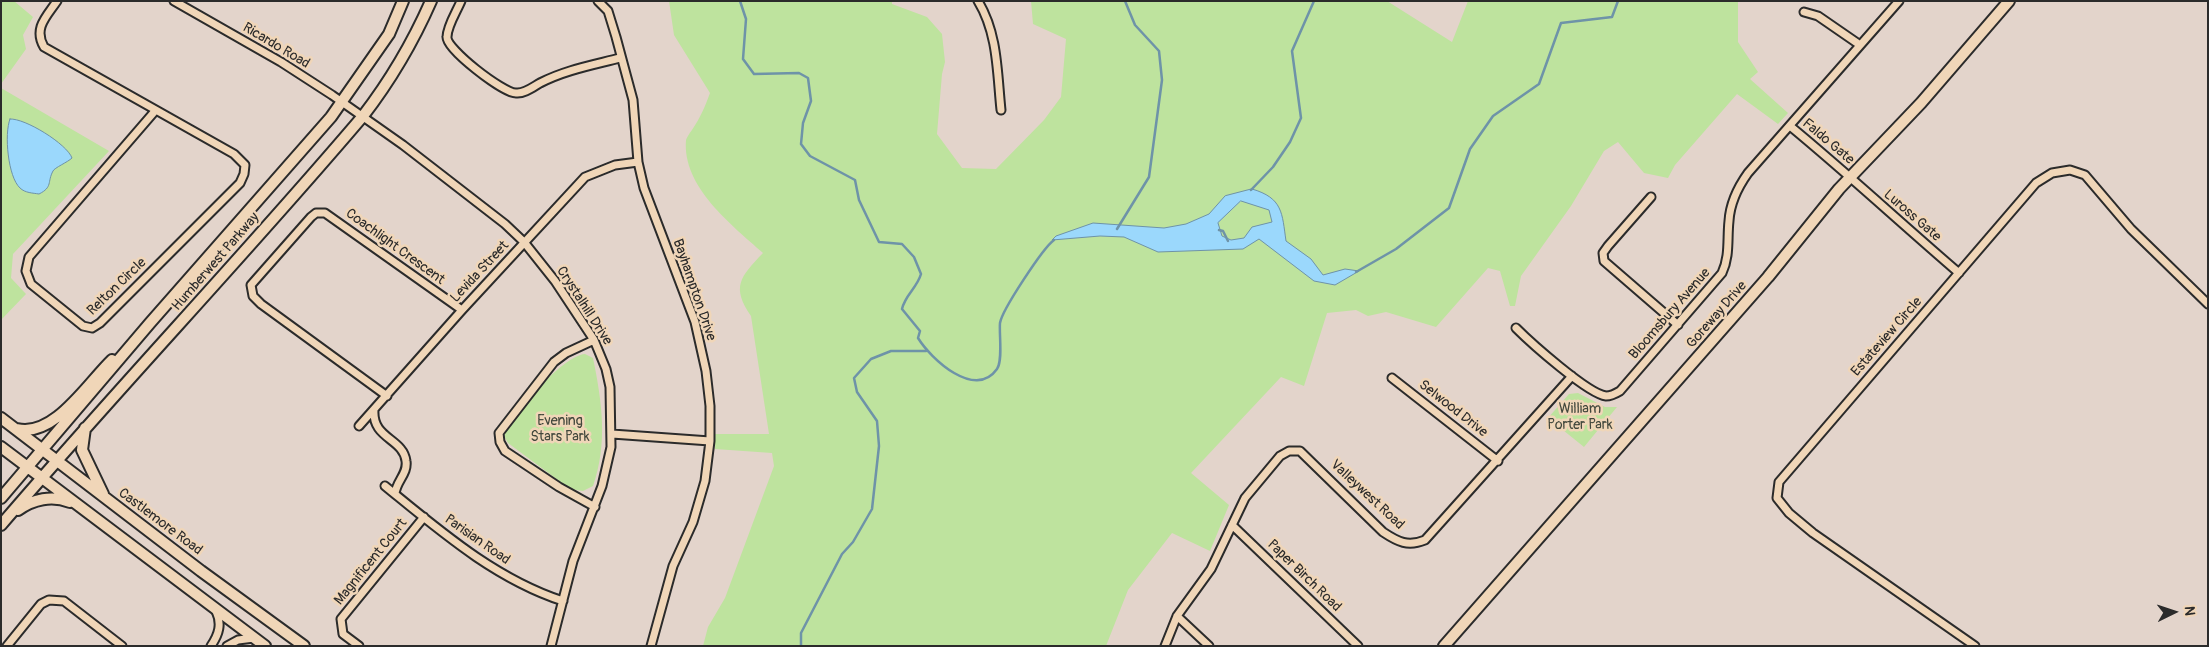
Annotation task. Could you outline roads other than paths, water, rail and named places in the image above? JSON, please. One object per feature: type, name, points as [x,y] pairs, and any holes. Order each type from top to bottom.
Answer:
[{"type":"main road","name":"Humberwest Parkway","points":[[1,498],[29,468],[150,323],[342,102],[388,34],[403,1]]},
{"type":"main road","name":"Humberwest Parkway","points":[[1,526],[84,428],[189,314],[362,116],[382,90],[421,24],[431,1]]},
{"type":"main road","name":"Goreway Drive","points":[[1444,646],[1768,277],[1850,177],[1921,103],[2009,1]]},
{"type":"main road","points":[[15,428],[24,430],[46,425],[64,411],[94,376],[150,323]]},
{"type":"main road","name":"Castlemore Road","points":[[1,418],[106,499],[304,646]]},
{"type":"main road","points":[[84,428],[82,450],[106,499]]},
{"type":"main road","points":[[1,447],[216,611],[265,646]]},
{"type":"main road","points":[[11,514],[25,505],[44,498],[63,499],[77,505]]},
{"type":"street","name":"Relton Circle","points":[[57,1],[40,26],[40,40],[44,47],[234,154],[245,165],[240,183],[100,323],[92,328],[83,326],[31,284],[26,271],[28,257],[156,111]]},
{"type":"street","name":"Ricardo Road","points":[[174,1],[281,62],[362,116]]},
{"type":"street","points":[[461,1],[447,36],[448,44],[465,60],[506,91],[516,93],[526,91],[556,75],[620,58]]},
{"type":"street","name":"Bayhampton Drive","points":[[598,1],[608,11],[632,100],[638,162],[644,188],[695,322],[707,380],[710,406],[710,441],[705,481],[692,522],[673,566],[651,646]]},
{"type":"street","points":[[978,1],[992,33],[1001,110]]},
{"type":"street","name":"Bloomsbury Avenue","points":[[1516,328],[1572,376],[1597,393],[1613,395],[1620,391],[1718,278],[1725,266],[1730,214],[1743,180],[1899,1]]},
{"type":"street","points":[[1804,12],[1818,16],[1860,45]]},
{"type":"street","name":"Crystalhill Drive","points":[[362,116],[505,224],[524,242],[555,281],[594,340],[606,369],[610,387],[612,434],[602,486],[573,561],[551,646]]},
{"type":"street","name":"Faldo Gate","points":[[1790,126],[1821,150],[1850,177]]},
{"type":"street","name":"Levida Street","points":[[359,426],[462,310],[586,177],[615,165],[638,162]]},
{"type":"street","name":"Estateview Circle","points":[[1975,646],[1813,533],[1789,512],[1778,498],[1779,482],[1789,468],[1960,273],[2036,183],[2052,173],[2070,170],[2085,175],[2131,229],[2208,304]]},
{"type":"street","name":"Luross Gate","points":[[1850,177],[1960,273]]},
{"type":"street","points":[[1651,197],[1608,246],[1603,253],[1604,261],[1678,325]]},
{"type":"street","name":"Coachlight Crescent","points":[[387,396],[261,304],[253,296],[251,285],[311,217],[316,213],[325,213],[462,310]]},
{"type":"street","points":[[594,340],[566,353],[554,362],[499,433],[500,442],[505,451],[595,507]]},
{"type":"street","name":"Valleywest Road","points":[[1232,524],[1245,498],[1280,456],[1289,451],[1300,452],[1383,532],[1398,542],[1415,544],[1426,540],[1572,376]]},
{"type":"street","name":"Selwood Drive","points":[[1392,378],[1498,460]]},
{"type":"street","points":[[374,410],[375,424],[380,431],[401,449],[405,456],[406,472],[396,486],[396,494]]},
{"type":"street","points":[[612,434],[710,441]]},
{"type":"street","name":"Parisian Road","points":[[385,486],[505,576],[563,601]]},
{"type":"street","name":"Magnificent Court","points":[[359,646],[343,634],[341,619],[424,517]]},
{"type":"street","points":[[1165,646],[1177,616],[1211,569],[1232,524]]},
{"type":"street","name":"Paper Birch Road","points":[[1232,524],[1358,646]]},
{"type":"street","points":[[7,646],[41,604],[49,600],[64,601],[122,646]]},
{"type":"street","points":[[211,646],[220,625],[216,611]]},
{"type":"street","points":[[1177,616],[1209,646]]},
{"type":"street","points":[[227,646],[238,640],[254,638]]},
{"type":"water","points":[[10,119],[35,127],[45,133],[69,152],[72,158],[54,170],[48,187],[39,194],[22,190],[13,175],[7,145]]},
{"type":"water","points":[[1252,189],[1270,197],[1282,215],[1286,241],[1311,259],[1323,275],[1345,269],[1359,271],[1335,285],[1314,281],[1259,239],[1243,249],[1158,252],[1124,237],[1100,236],[1052,240],[1056,236],[1093,223],[1164,228],[1186,224],[1209,214],[1225,196]],"holes":[[[1241,201],[1269,210],[1272,222],[1252,227],[1244,238],[1231,240],[1222,236],[1218,223]]]},
{"type":"waterway","points":[[740,1],[746,19],[743,59],[754,74],[799,73],[808,78],[811,101],[803,123],[801,144],[810,156],[855,180],[859,200],[879,242],[902,244],[914,257],[921,274],[902,309],[920,331],[918,338],[924,347],[943,365],[954,373],[977,380],[988,377],[997,369],[1000,360],[1000,323],[1002,316],[1033,266],[1054,240]]},
{"type":"waterway","points":[[1117,229],[1149,177],[1162,80],[1159,51],[1135,25],[1125,1]]},
{"type":"waterway","points":[[1251,190],[1273,167],[1290,142],[1301,118],[1292,51],[1314,1]]},
{"type":"waterway","points":[[1356,272],[1396,249],[1449,208],[1470,149],[1493,116],[1539,84],[1561,23],[1612,17],[1618,1]]},
{"type":"waterway","points":[[1219,230],[1223,231],[1228,241]]},
{"type":"waterway","points":[[801,646],[801,633],[842,554],[853,542],[872,509],[879,446],[877,421],[857,392],[854,378],[871,359],[891,351],[926,351]]},
{"type":"park label","name":"William Porter Park","points":[[1580,418]]},
{"type":"park label","name":"Evening Stars Park","points":[[560,430]]}]
